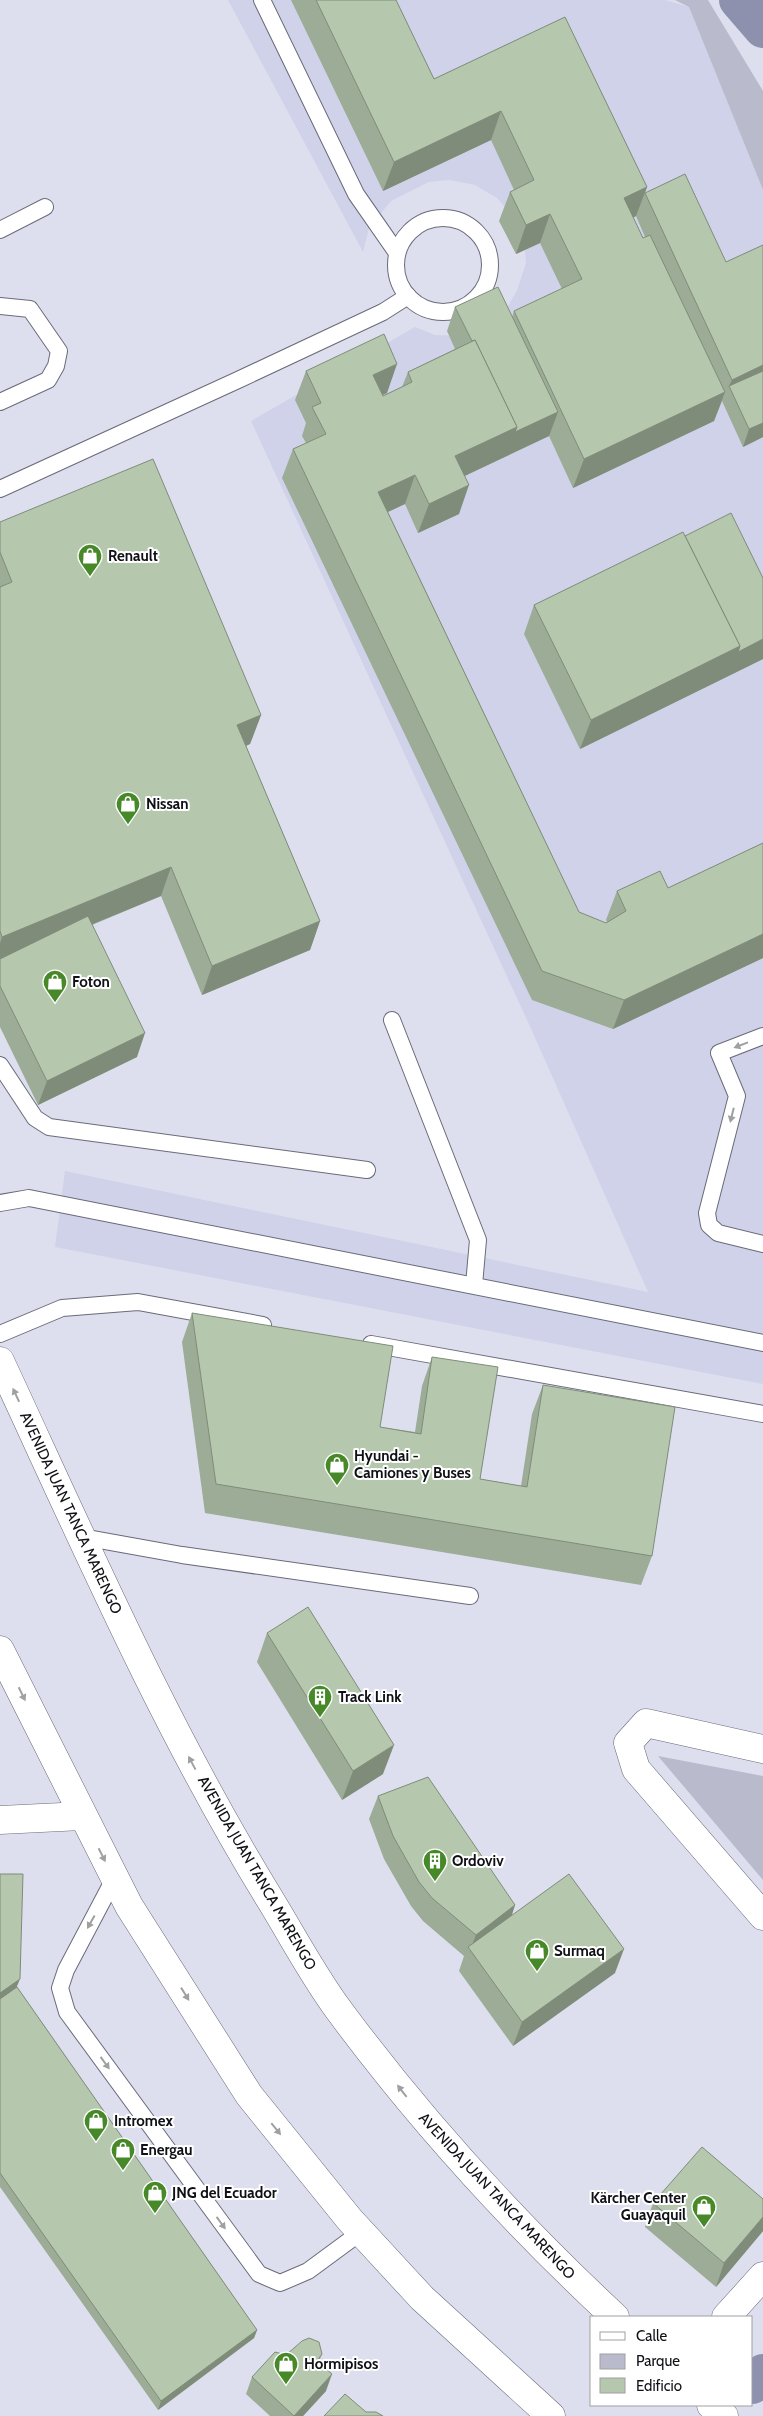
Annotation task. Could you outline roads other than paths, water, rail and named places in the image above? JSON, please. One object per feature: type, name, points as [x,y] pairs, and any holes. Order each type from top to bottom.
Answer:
[{"type":"main road","name":"AVENIDA JUAN TANCA MARENGO","points":[[0,1361],[147,1677],[232,1838],[336,2007],[435,2133],[563,2269],[614,2316]]},
{"type":"main road","points":[[0,1650],[129,1906],[249,2095],[361,2232],[422,2298],[551,2416]]},
{"type":"main road","points":[[763,1749],[646,1723],[628,1742],[636,1769],[763,1916]]},
{"type":"main road","points":[[0,1820],[82,1816]]},
{"type":"main road","points":[[727,2316],[763,2276]]},
{"type":"main road","points":[[712,2406],[724,2416]]},
{"type":"lane","points":[[262,0],[356,194],[397,254]]},
{"type":"lane","points":[[0,230],[45,207]]},
{"type":"lane","points":[[443,217],[463,222],[480,234],[489,253],[490,274],[482,293],[466,307],[446,313],[425,308],[408,296],[397,276],[397,254],[406,234],[422,222],[443,217]]},
{"type":"lane","points":[[0,489],[383,312],[408,296]]},
{"type":"lane","points":[[0,306],[30,309],[59,351],[56,366],[48,380],[0,402]]},
{"type":"lane","points":[[392,1020],[478,1240],[474,1284]]},
{"type":"lane","points":[[763,1036],[718,1053],[736,1096],[707,1213],[708,1225],[718,1232],[763,1244]]},
{"type":"lane","points":[[0,1065],[35,1118],[49,1127],[367,1170]]},
{"type":"lane","points":[[0,1203],[29,1198],[474,1284],[763,1343]]},
{"type":"lane","points":[[0,1334],[62,1308],[138,1302],[275,1327]]},
{"type":"lane","points":[[353,1341],[763,1414]]},
{"type":"lane","points":[[82,1537],[182,1555],[470,1596]]},
{"type":"lane","points":[[114,1879],[66,1970],[60,1988],[67,2012],[259,2274],[280,2283],[300,2275],[361,2232]]},
{"type":"waterway","points":[[738,0],[763,29]]},
{"type":"waterway","points":[[753,2384],[763,2373]]},
{"type":"place","name":"Renault","points":[[90,577]]},
{"type":"place","name":"Nissan","points":[[128,825]]},
{"type":"place","name":"Foton","points":[[55,1003]]},
{"type":"place","name":"Hyundai - Camiones y Buses","points":[[337,1486]]},
{"type":"place","name":"Track Link","points":[[320,1718]]},
{"type":"place","name":"Ordoviv","points":[[435,1882]]},
{"type":"place","name":"Surmaq","points":[[537,1972]]},
{"type":"place","name":"Intromex","points":[[96,2142]]},
{"type":"place","name":"Energau","points":[[123,2171]]},
{"type":"place","name":"JNG del Ecuador","points":[[155,2214]]},
{"type":"place","name":"Kärcher Center Guayaquil","points":[[704,2228]]},
{"type":"place","name":"Hormipisos","points":[[286,2385]]}]
